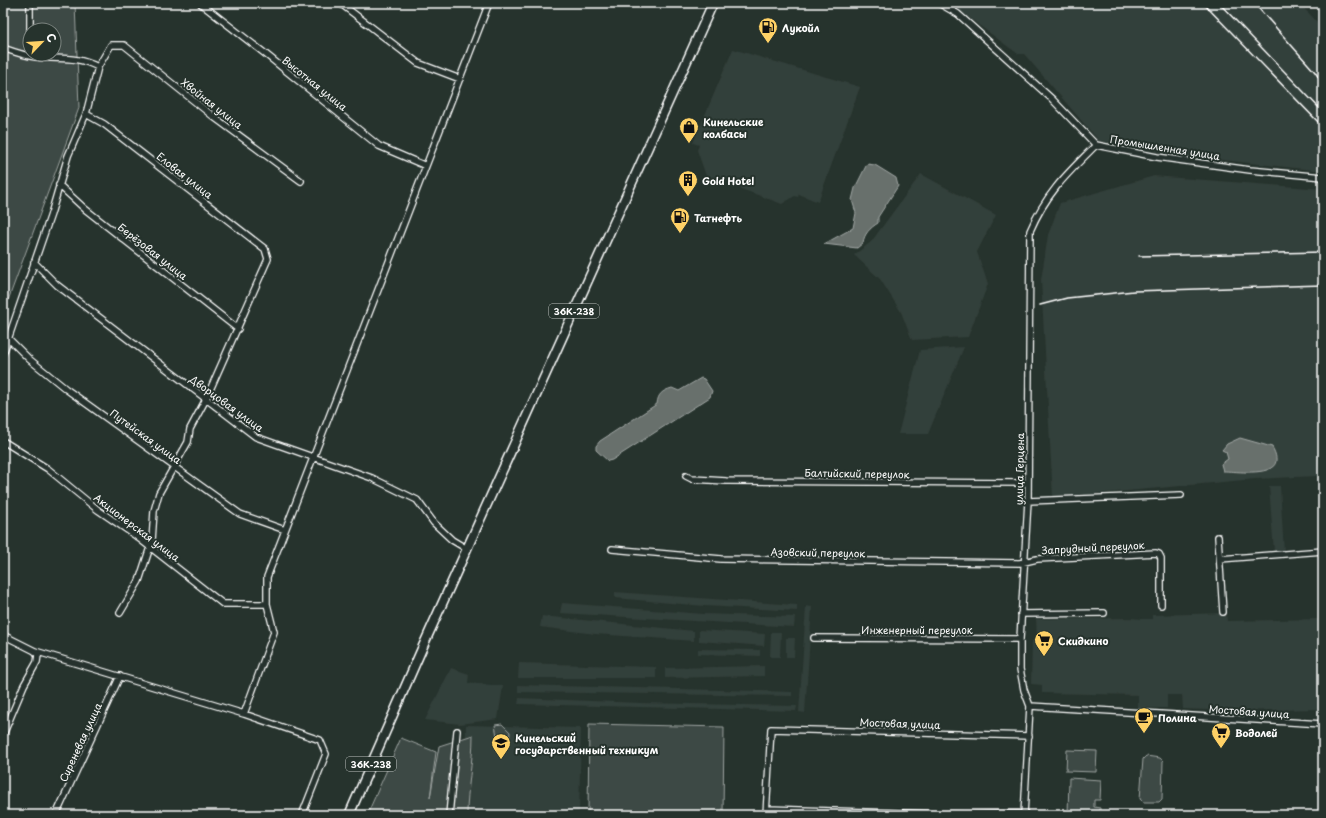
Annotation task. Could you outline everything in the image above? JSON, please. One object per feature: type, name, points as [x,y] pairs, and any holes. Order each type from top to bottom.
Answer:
[{"type":"main road","name":"36К-238","points":[[349,815],[435,619],[713,3]]},
{"type":"street","points":[[30,3],[30,22]]},
{"type":"street","name":"Высотная улица","points":[[200,3],[379,146],[426,166]]},
{"type":"street","points":[[340,3],[418,63],[460,79]]},
{"type":"street","points":[[244,714],[274,632],[267,604],[266,577],[489,3]]},
{"type":"street","name":"Промышленная улица","points":[[939,3],[958,14],[1034,83],[1096,145],[1157,157],[1250,170],[1323,177]]},
{"type":"street","name":"Хвойная улица","points":[[98,67],[111,45],[124,45],[214,117],[301,181]]},
{"type":"street","points":[[3,48],[22,53]]},
{"type":"street","points":[[3,354],[68,156],[86,114],[98,67],[75,58],[62,57]]},
{"type":"street","name":"Еловая улица","points":[[86,114],[104,124],[265,249],[268,256],[266,266],[238,329]]},
{"type":"street","name":"улица Герцена","points":[[1024,815],[1030,706],[1024,690],[1020,669],[1020,639],[1028,501],[1030,230],[1043,203],[1056,186],[1096,145]]},
{"type":"street","name":"Берёзовая улица","points":[[59,185],[85,209],[238,329]]},
{"type":"street","name":"Дворцовая улица","points":[[34,262],[57,285],[256,437],[372,478],[417,500],[439,527],[452,540],[467,549]]},
{"type":"street","points":[[120,613],[139,581],[150,548],[152,541],[154,511],[160,493],[188,442],[190,429],[206,399],[238,329]]},
{"type":"street","name":"Путейская улица","points":[[9,339],[29,359],[66,389],[240,514],[285,530]]},
{"type":"street","name":"Акционерская улица","points":[[3,441],[48,469],[98,510],[222,604],[267,604]]},
{"type":"street","name":"Балтийский переулок","points":[[686,476],[692,479],[726,481],[1028,483]]},
{"type":"street","points":[[1028,501],[1181,495]]},
{"type":"street","points":[[1218,537],[1223,612]]},
{"type":"street","name":"Азовский переулок","points":[[612,549],[721,559],[1024,563]]},
{"type":"street","points":[[1220,559],[1323,551]]},
{"type":"street","name":"Запрудный переулок","points":[[1024,563],[1037,559],[1160,554],[1161,605]]},
{"type":"street","points":[[1021,614],[1104,613]]},
{"type":"street","points":[[3,635],[35,651],[244,714],[320,740],[326,754],[302,815]]},
{"type":"street","name":"Инженерный переулок","points":[[814,638],[1020,639]]},
{"type":"street","points":[[3,735],[24,685],[36,662],[38,655],[35,651]]},
{"type":"street","name":"Сиреневая улица","points":[[56,815],[120,676]]},
{"type":"street","name":"Мостовая улица","points":[[1030,706],[1323,724]]},
{"type":"street","name":"Мостовая улица","points":[[767,812],[771,729],[1029,736]]},
{"type":"street","points":[[449,815],[457,731]]},
{"type":"street","points":[[767,812],[965,815]]},
{"type":"street","points":[[972,815],[1024,815]]},
{"type":"shaded area","points":[[3,3],[75,3],[79,108],[3,314]]},
{"type":"shaded area","points":[[949,3],[1299,3],[1323,28],[1323,171],[1177,155],[1099,141],[1024,54],[1018,54]]},
{"type":"shaded area","points":[[733,49],[860,87],[818,202],[799,194],[798,197],[795,196],[782,204],[706,176],[697,150],[699,145],[693,143]]},
{"type":"shaded area","points":[[867,164],[875,165],[896,178],[898,186],[878,217],[878,223],[872,227],[863,243],[857,248],[824,244],[853,228],[856,213],[852,200],[855,188]]},
{"type":"shaded area","points":[[921,174],[996,215],[977,252],[988,284],[968,337],[912,340],[901,312],[880,279],[854,255],[871,242]]},
{"type":"shaded area","points":[[1154,176],[1323,189],[1323,448],[1321,449],[1317,476],[1255,479],[1053,498],[1041,280],[1048,235],[1060,203]]},
{"type":"shaded area","points":[[964,347],[928,434],[898,434],[920,350]]},
{"type":"shaded area","points":[[701,378],[704,379],[712,391],[710,397],[612,460],[608,461],[596,450],[596,446],[600,441],[657,404],[658,398],[663,392],[672,388],[679,391]]},
{"type":"shaded area","points":[[1240,438],[1272,447],[1276,458],[1275,465],[1269,469],[1261,471],[1223,471],[1221,464],[1228,459],[1226,452],[1222,450],[1227,444]]},
{"type":"shaded area","points":[[1269,486],[1280,486],[1284,552],[1274,552]]},
{"type":"shaded area","points":[[615,592],[797,605],[797,611],[704,606],[615,598]]},
{"type":"shaded area","points":[[562,603],[704,614],[795,617],[794,627],[560,613]]},
{"type":"shaded area","points":[[806,606],[812,607],[805,713],[799,712]]},
{"type":"shaded area","points":[[1226,613],[1227,621],[1319,619],[1319,709],[1230,711],[1183,709],[1182,695],[1167,695],[1167,708],[1138,708],[1138,695],[1042,693],[1042,685],[1031,684],[1032,641],[1037,640],[1036,619],[1152,619],[1152,615]]},
{"type":"shaded area","points":[[542,616],[694,631],[694,641],[595,634],[540,627]]},
{"type":"shaded area","points":[[699,630],[765,634],[764,646],[699,641]]},
{"type":"shaded area","points":[[771,632],[781,632],[780,657],[770,657]]},
{"type":"shaded area","points":[[786,638],[795,638],[794,657],[786,657]]},
{"type":"shaded area","points":[[698,649],[760,650],[760,656],[698,654]]},
{"type":"shaded area","points":[[519,663],[656,667],[656,678],[518,678]]},
{"type":"shaded area","points":[[764,666],[764,676],[665,678],[665,668]]},
{"type":"shaded area","points":[[451,668],[469,674],[468,683],[503,686],[498,719],[460,724],[425,720]]},
{"type":"shaded area","points":[[518,685],[792,692],[792,696],[518,692]]},
{"type":"shaded area","points":[[519,698],[641,703],[797,706],[796,711],[518,704]]},
{"type":"shaded area","points":[[502,724],[510,732],[509,743],[503,746],[497,736],[495,725]]},
{"type":"shaded area","points":[[589,724],[724,727],[723,815],[588,815]]},
{"type":"shaded area","name":"Кинельский государственный техникум","points":[[466,725],[581,728],[579,815],[464,815]]},
{"type":"shaded area","points":[[473,735],[467,815],[367,815],[401,738],[436,752],[430,798],[439,746]]},
{"type":"shaded area","points":[[1067,750],[1097,751],[1096,772],[1066,771]]},
{"type":"shaded area","points":[[1146,756],[1160,758],[1163,761],[1162,799],[1159,802],[1143,802],[1140,799],[1143,759]]},
{"type":"shaded area","points":[[1069,778],[1101,780],[1100,800],[1094,800],[1094,807],[1100,808],[1100,815],[1068,815]]},
{"type":"railway","points":[[1203,3],[1323,127]]},
{"type":"railway","points":[[1219,3],[1323,112]]},
{"type":"railway","points":[[1254,3],[1315,72],[1323,84]]},
{"type":"railway","points":[[1139,256],[1323,252]]},
{"type":"railway","points":[[1040,305],[1067,298],[1134,291],[1323,285]]},
{"type":"place","name":"Лукойл","points":[[768,44]]},
{"type":"place","name":"Кинельские колбасы","points":[[689,144]]},
{"type":"place","name":"Gold Hotel","points":[[688,197]]},
{"type":"place","name":"Татнефть","points":[[680,234]]},
{"type":"place","name":"Скидкино","points":[[1044,657]]},
{"type":"place","name":"Полина","points":[[1144,734]]},
{"type":"place","name":"Водолей","points":[[1221,749]]},
{"type":"place","name":"Кинельский государственный техникум","points":[[501,760]]}]
